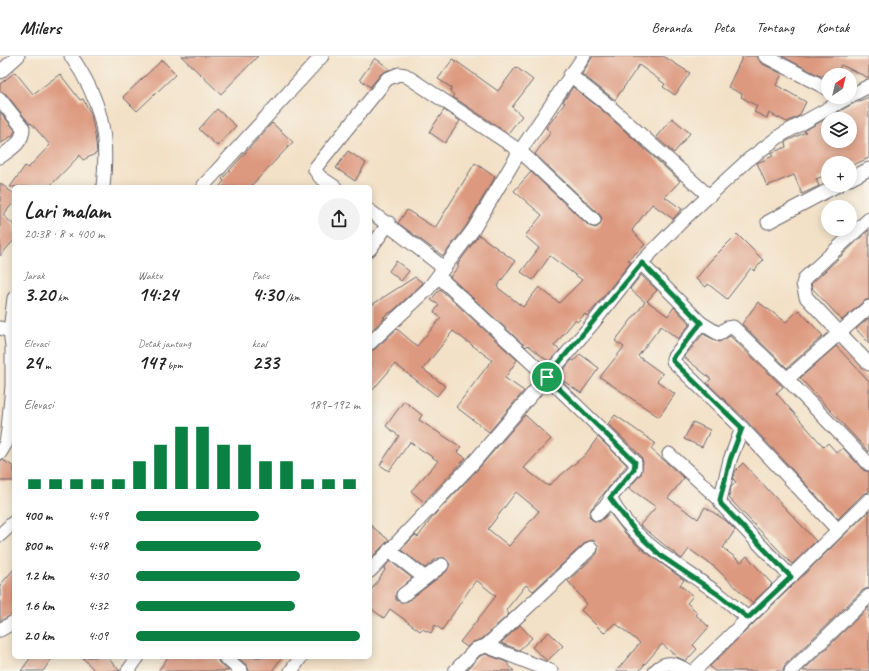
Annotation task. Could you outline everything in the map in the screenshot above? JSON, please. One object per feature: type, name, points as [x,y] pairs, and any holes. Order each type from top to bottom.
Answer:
[{"type":"street","points":[[0,72],[18,56]]},
{"type":"street","points":[[71,56],[87,81],[95,99],[102,122],[105,137],[106,156],[103,185]]},
{"type":"street","points":[[204,185],[322,56]]},
{"type":"street","points":[[372,342],[428,289],[441,272],[490,205],[520,151],[584,56]]},
{"type":"street","points":[[765,56],[821,85]]},
{"type":"street","points":[[332,185],[320,177],[315,170],[316,167],[387,80],[399,74],[409,77],[520,151],[594,220]]},
{"type":"street","points":[[570,75],[608,105],[709,196]]},
{"type":"street","points":[[857,92],[869,86]]},
{"type":"street","points":[[0,99],[23,128],[22,137],[18,143],[0,157]]},
{"type":"street","points":[[372,568],[473,463],[642,263],[709,196],[748,160],[781,135],[835,104]]},
{"type":"street","points":[[857,175],[869,169]]},
{"type":"street","points":[[768,222],[825,192]]},
{"type":"street","points":[[372,212],[389,223],[441,272],[635,462],[634,469],[614,492],[610,498],[611,500],[597,514]]},
{"type":"street","points":[[869,219],[805,278],[803,284],[806,297],[869,364]]},
{"type":"street","points":[[372,246],[389,223]]},
{"type":"street","points":[[642,263],[701,323],[719,334],[727,328],[733,327],[787,379],[869,464]]},
{"type":"street","points":[[12,305],[5,330],[12,344]]},
{"type":"street","points":[[787,379],[869,306]]},
{"type":"street","points":[[701,323],[673,358],[673,361],[742,428],[838,530]]},
{"type":"street","points":[[0,376],[12,386],[6,444],[0,453]]},
{"type":"street","points":[[720,500],[730,460],[742,428]]},
{"type":"street","points":[[669,454],[720,500],[724,508],[791,577]]},
{"type":"street","points":[[611,500],[636,532],[661,556],[719,595],[748,618]]},
{"type":"street","points":[[694,671],[869,500]]},
{"type":"street","points":[[0,535],[12,524]]},
{"type":"street","points":[[455,671],[476,649],[486,646],[591,548]]},
{"type":"street","points":[[389,550],[425,578]]},
{"type":"street","points":[[403,595],[442,565]]},
{"type":"street","points":[[791,671],[869,596]]},
{"type":"street","points":[[0,630],[12,623]]},
{"type":"street","points":[[486,646],[551,671]]},
{"type":"street","points":[[128,671],[137,659]]},
{"type":"street","points":[[227,659],[241,671]]},
{"type":"street","points":[[292,671],[300,659]]},
{"type":"street","points":[[655,671],[661,665],[668,662],[688,671]]},
{"type":"building","points":[[181,56],[258,56],[221,94]]},
{"type":"building","points":[[593,56],[663,56],[690,73],[675,95],[663,87],[665,84],[639,65],[615,100],[582,74]]},
{"type":"building","points":[[743,56],[757,56],[761,63],[782,74],[776,85],[806,102],[799,116],[787,122],[769,113],[767,118],[754,112],[757,106],[741,97],[742,94],[728,87]]},
{"type":"building","points":[[782,56],[869,56],[869,78],[857,72],[857,68],[847,68],[841,65],[840,68],[821,68],[820,76]]},
{"type":"building","points":[[375,58],[390,69],[381,74],[370,87],[360,79]]},
{"type":"building","points":[[453,59],[498,91],[516,67],[533,80],[512,107],[522,116],[508,133],[453,97],[454,95],[450,91],[452,88],[438,79]]},
{"type":"building","points":[[162,60],[176,74],[137,111],[123,97]]},
{"type":"building","points":[[15,72],[33,94],[60,74],[80,100],[83,99],[91,114],[97,153],[83,160],[80,155],[51,185],[12,185],[12,187],[10,187],[25,166],[28,168],[50,145],[31,123],[30,124],[6,94],[0,91],[0,84]]},
{"type":"building","points":[[573,87],[603,111],[680,181],[665,197],[682,209],[673,219],[652,204],[632,230],[645,245],[628,260],[631,262],[587,316],[585,314],[577,322],[575,320],[554,346],[560,350],[549,362],[528,345],[526,347],[450,277],[479,235],[515,261],[497,287],[523,307],[539,287],[559,303],[582,280],[550,256],[533,280],[521,272],[539,248],[525,236],[542,215],[514,191],[531,172],[589,226],[596,228],[600,225],[602,218],[599,214],[535,154],[551,132],[546,128],[565,103],[563,102]]},
{"type":"building","points":[[869,97],[869,158],[857,163],[857,156],[821,156],[821,177],[816,179],[819,186],[802,194],[794,175],[767,186],[757,163],[773,156],[771,153],[786,147],[785,142],[806,132],[804,131],[821,121],[821,148],[857,148],[857,112],[838,112]]},
{"type":"building","points":[[217,109],[236,126],[217,146],[199,129]]},
{"type":"building","points":[[444,110],[460,121],[445,143],[429,132]]},
{"type":"building","points":[[0,112],[15,130],[13,135],[0,144]]},
{"type":"building","points":[[672,118],[690,133],[674,153],[656,137]]},
{"type":"building","points":[[272,123],[293,142],[252,185],[221,185],[224,181],[222,179]]},
{"type":"building","points":[[348,151],[366,163],[355,181],[336,168]]},
{"type":"building","points":[[475,163],[495,177],[466,226],[443,256],[398,223],[407,210],[435,228]]},
{"type":"building","points":[[0,183],[12,192],[12,204],[3,215],[12,223],[12,242],[0,256]]},
{"type":"building","points":[[869,230],[869,299],[864,301],[842,320],[812,288],[811,284]]},
{"type":"building","points":[[737,234],[763,260],[754,271],[751,268],[727,299],[708,284],[706,287],[696,279],[710,261]]},
{"type":"building","points":[[396,261],[409,271],[401,281],[389,271]]},
{"type":"building","points":[[641,275],[657,290],[647,301],[668,316],[674,307],[690,324],[678,339],[661,326],[638,356],[663,374],[657,381],[675,394],[659,417],[600,377],[624,347],[615,341],[645,302],[630,289]]},
{"type":"building","points":[[415,277],[423,283],[394,310],[383,317],[385,318],[372,330],[372,305]]},
{"type":"building","points":[[440,289],[517,360],[505,378],[524,391],[489,432],[456,407],[492,360],[453,331],[423,369],[445,386],[437,396],[395,364],[372,391],[372,350],[397,329],[417,346],[441,318],[434,312],[439,305],[431,300]]},
{"type":"building","points":[[758,302],[786,322],[799,310],[823,336],[787,368],[742,324]]},
{"type":"building","points":[[869,318],[869,343],[856,329]]},
{"type":"building","points":[[703,334],[719,342],[730,336],[783,387],[776,393],[824,447],[828,443],[837,453],[843,448],[863,470],[869,472],[869,492],[863,494],[838,519],[748,422],[707,383],[711,379],[684,357]]},
{"type":"building","points":[[836,346],[869,381],[869,452],[800,378]]},
{"type":"building","points":[[580,354],[599,368],[581,393],[559,378],[572,360],[574,361]]},
{"type":"building","points":[[404,401],[422,415],[419,420],[461,447],[457,452],[466,458],[424,502],[411,491],[438,461],[410,442],[389,471],[380,465],[399,436],[386,426]]},
{"type":"building","points":[[525,415],[551,439],[524,468],[548,486],[585,455],[598,437],[627,465],[591,509],[589,516],[592,520],[599,522],[610,513],[625,533],[639,547],[684,580],[680,585],[693,596],[687,603],[698,613],[696,615],[709,627],[693,645],[697,649],[686,661],[677,657],[662,644],[639,671],[616,671],[640,643],[615,623],[604,633],[581,610],[587,604],[568,581],[597,554],[599,546],[593,540],[586,542],[533,591],[526,585],[506,610],[509,614],[482,639],[473,642],[467,647],[460,642],[496,596],[476,580],[442,630],[435,625],[431,633],[422,629],[420,631],[390,609],[384,618],[372,609],[372,589],[385,570],[384,568],[390,561],[412,578],[396,592],[396,600],[400,602],[408,601],[447,571],[450,564],[445,558],[437,558],[425,568],[401,550],[415,535],[418,537],[435,514],[479,468]],"holes":[[[516,492],[539,511],[509,546],[488,529]]]},
{"type":"building","points":[[615,415],[655,443],[651,449],[684,478],[668,498],[698,519],[705,507],[725,520],[735,530],[723,548],[741,562],[747,556],[772,584],[752,603],[716,568],[689,549],[682,559],[640,525],[656,507],[629,488],[641,474],[643,462],[641,456],[608,424]]},
{"type":"building","points":[[693,422],[710,430],[702,447],[684,439]]},
{"type":"building","points":[[3,460],[12,466],[12,481],[0,481],[0,461]]},
{"type":"building","points":[[743,463],[816,541],[792,564],[729,498],[731,487],[736,482],[733,479],[736,470]]},
{"type":"building","points":[[869,511],[869,588],[863,590],[785,665],[783,671],[714,671],[710,666]]},
{"type":"building","points":[[372,527],[389,540],[372,557]]},
{"type":"building","points":[[12,571],[12,615],[0,621],[0,585]]},
{"type":"building","points":[[869,607],[869,671],[803,671]]},
{"type":"building","points":[[520,625],[532,638],[519,650],[501,643]]},
{"type":"building","points":[[549,632],[563,646],[547,661],[532,647]]},
{"type":"building","points":[[486,654],[506,662],[514,671],[466,671],[480,656]]},
{"type":"building","points":[[30,659],[52,659],[43,671],[21,671]]},
{"type":"building","points":[[84,659],[109,659],[120,671],[95,671]]},
{"type":"building","points":[[167,659],[218,659],[219,663],[229,671],[158,671]]},
{"type":"building","points":[[240,659],[281,659],[272,671],[249,671],[247,665]]},
{"type":"route","points":[[642,263],[701,323],[701,325],[673,358],[673,361],[742,428],[730,460],[720,500],[721,504],[791,577],[748,618],[719,595],[661,556],[636,532],[610,498],[634,469],[635,462],[626,455],[622,449],[547,377],[637,267],[642,263]]}]
